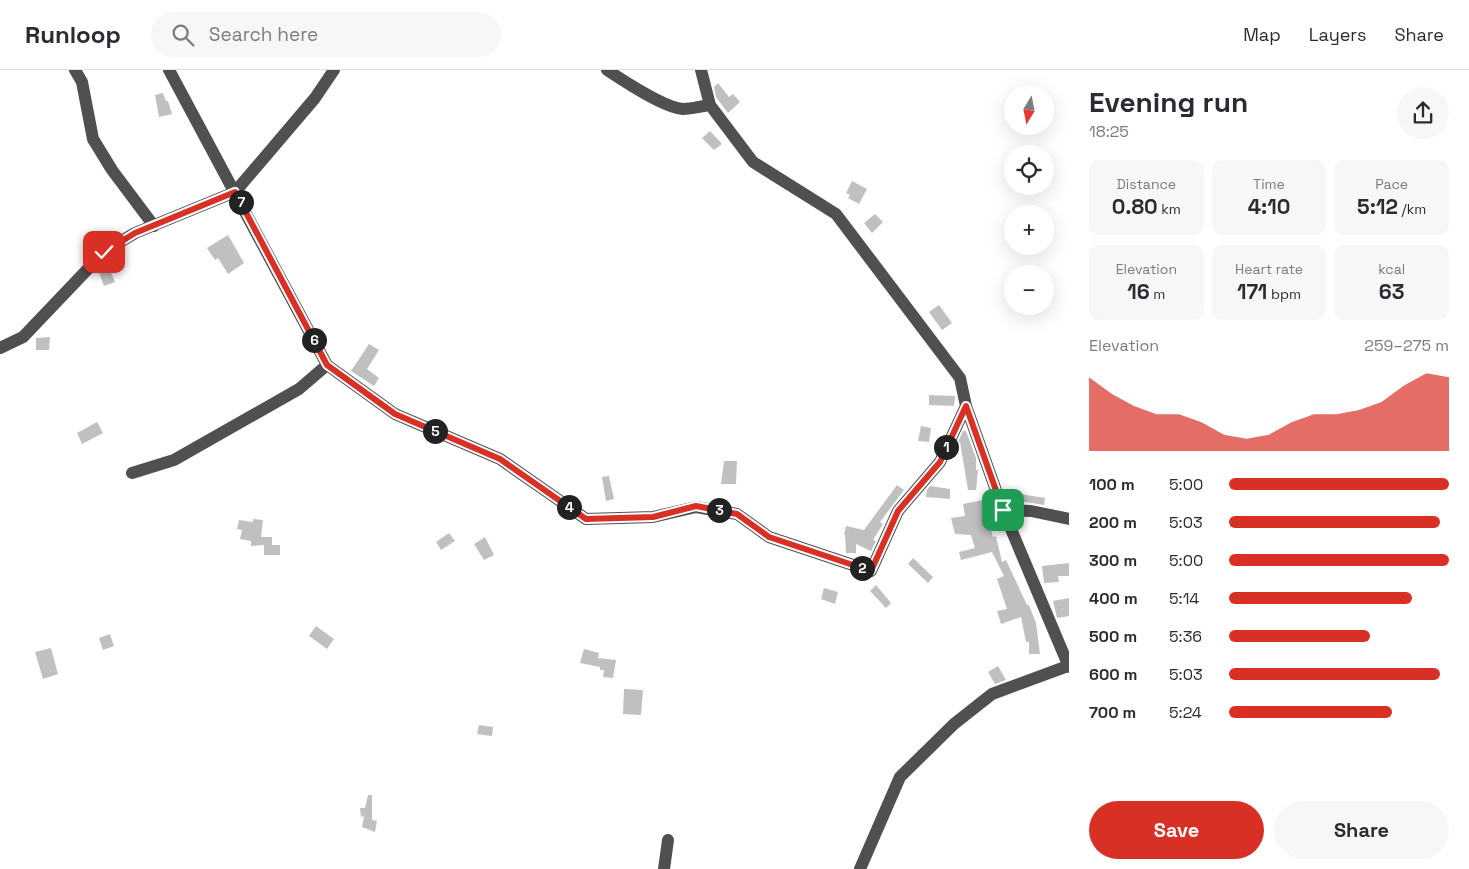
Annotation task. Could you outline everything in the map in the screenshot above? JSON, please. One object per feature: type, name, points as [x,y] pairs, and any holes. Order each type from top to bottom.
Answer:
[{"type":"street","points":[[75,70],[82,82],[93,139],[154,226]]},
{"type":"street","points":[[170,70],[327,365],[395,414],[500,459],[586,519],[653,517],[696,506],[737,514],[769,537],[871,571],[898,511],[940,462],[966,406]]},
{"type":"street","points":[[0,348],[23,337],[104,252],[135,233],[235,192],[315,98],[334,70]]},
{"type":"street","points":[[607,70],[639,90],[674,107],[683,109],[710,105]]},
{"type":"street","points":[[701,70],[710,105],[753,162],[836,214],[960,378],[966,406],[1003,510],[1069,667],[992,694],[954,724],[900,778],[860,869]]},
{"type":"street","points":[[132,473],[174,460],[299,389],[327,365]]},
{"type":"street","points":[[1003,510],[1030,511],[1069,519]]},
{"type":"street","points":[[664,869],[668,840]]},
{"type":"building","points":[[718,83],[729,97],[733,94],[740,102],[728,113],[716,97],[714,87]]},
{"type":"building","points":[[163,93],[172,114],[159,117],[155,95]]},
{"type":"building","points":[[710,131],[722,144],[714,150],[702,138]]},
{"type":"building","points":[[852,181],[867,189],[859,204],[848,198],[850,195],[846,193]]},
{"type":"building","points":[[875,214],[883,222],[872,233],[864,223]]},
{"type":"building","points":[[228,235],[244,263],[228,274],[218,258],[215,260],[207,248]]},
{"type":"building","points":[[108,265],[115,282],[104,286],[98,270]]},
{"type":"building","points":[[939,305],[952,323],[942,330],[929,312]]},
{"type":"building","points":[[50,337],[49,350],[36,350],[36,338]]},
{"type":"building","points":[[369,344],[379,350],[367,369],[379,378],[374,386],[351,371]]},
{"type":"building","points":[[929,395],[955,396],[954,406],[929,405]]},
{"type":"building","points":[[97,422],[103,433],[82,444],[77,433]]},
{"type":"building","points":[[921,426],[931,428],[929,442],[918,441]]},
{"type":"building","points":[[963,431],[966,431],[976,458],[976,470],[978,470],[976,490],[968,490],[960,442],[958,442]]},
{"type":"building","points":[[724,461],[737,461],[736,484],[721,484]]},
{"type":"building","points":[[609,476],[614,499],[606,501],[602,477]]},
{"type":"building","points":[[897,485],[904,490],[880,522],[883,524],[873,540],[876,541],[871,551],[856,544],[856,553],[846,553],[844,535],[846,526],[864,530]]},
{"type":"building","points":[[930,486],[950,489],[950,499],[926,497]]},
{"type":"building","points":[[1015,493],[1045,498],[1044,505],[1013,500]]},
{"type":"building","points":[[983,500],[993,537],[996,536],[1002,562],[1006,560],[1036,623],[1040,654],[1029,654],[1029,642],[1026,642],[1021,617],[1001,624],[997,611],[1007,609],[997,579],[1004,576],[992,552],[961,560],[959,552],[975,548],[971,535],[955,534],[951,518],[965,516],[963,504]]},
{"type":"building","points":[[253,519],[263,520],[261,537],[272,537],[272,545],[280,545],[280,555],[264,555],[264,545],[251,546],[251,541],[240,539],[242,530],[237,529],[239,520],[253,522]]},
{"type":"building","points":[[449,533],[455,541],[441,550],[436,542]]},
{"type":"building","points":[[485,537],[494,555],[484,560],[474,544]]},
{"type":"building","points":[[913,558],[933,577],[928,583],[908,564]]},
{"type":"building","points":[[1069,563],[1069,576],[1058,576],[1059,582],[1044,583],[1042,566]]},
{"type":"building","points":[[876,585],[891,603],[886,608],[870,591]]},
{"type":"building","points":[[824,588],[838,592],[835,604],[821,599]]},
{"type":"building","points":[[1069,598],[1069,616],[1057,618],[1053,601]]},
{"type":"building","points":[[316,626],[334,639],[327,649],[309,636]]},
{"type":"building","points":[[110,634],[114,646],[103,650],[99,638]]},
{"type":"building","points":[[51,648],[58,674],[43,679],[35,652]]},
{"type":"building","points":[[584,649],[599,653],[598,658],[616,660],[613,678],[603,677],[604,670],[600,670],[600,667],[580,663]]},
{"type":"building","points":[[998,666],[1006,680],[995,684],[988,672]]},
{"type":"building","points":[[624,689],[643,690],[641,715],[623,714]]},
{"type":"building","points":[[479,725],[493,727],[492,736],[477,734]]},
{"type":"building","points":[[368,795],[372,795],[372,820],[377,821],[375,832],[362,827],[364,816],[361,817],[360,808],[365,808]]},
{"type":"route","points":[[104,252],[135,233],[235,192],[327,365],[395,414],[500,459],[586,519],[653,517],[696,506],[737,514],[769,537],[871,571],[898,511],[940,462],[966,406],[1003,510]]}]
